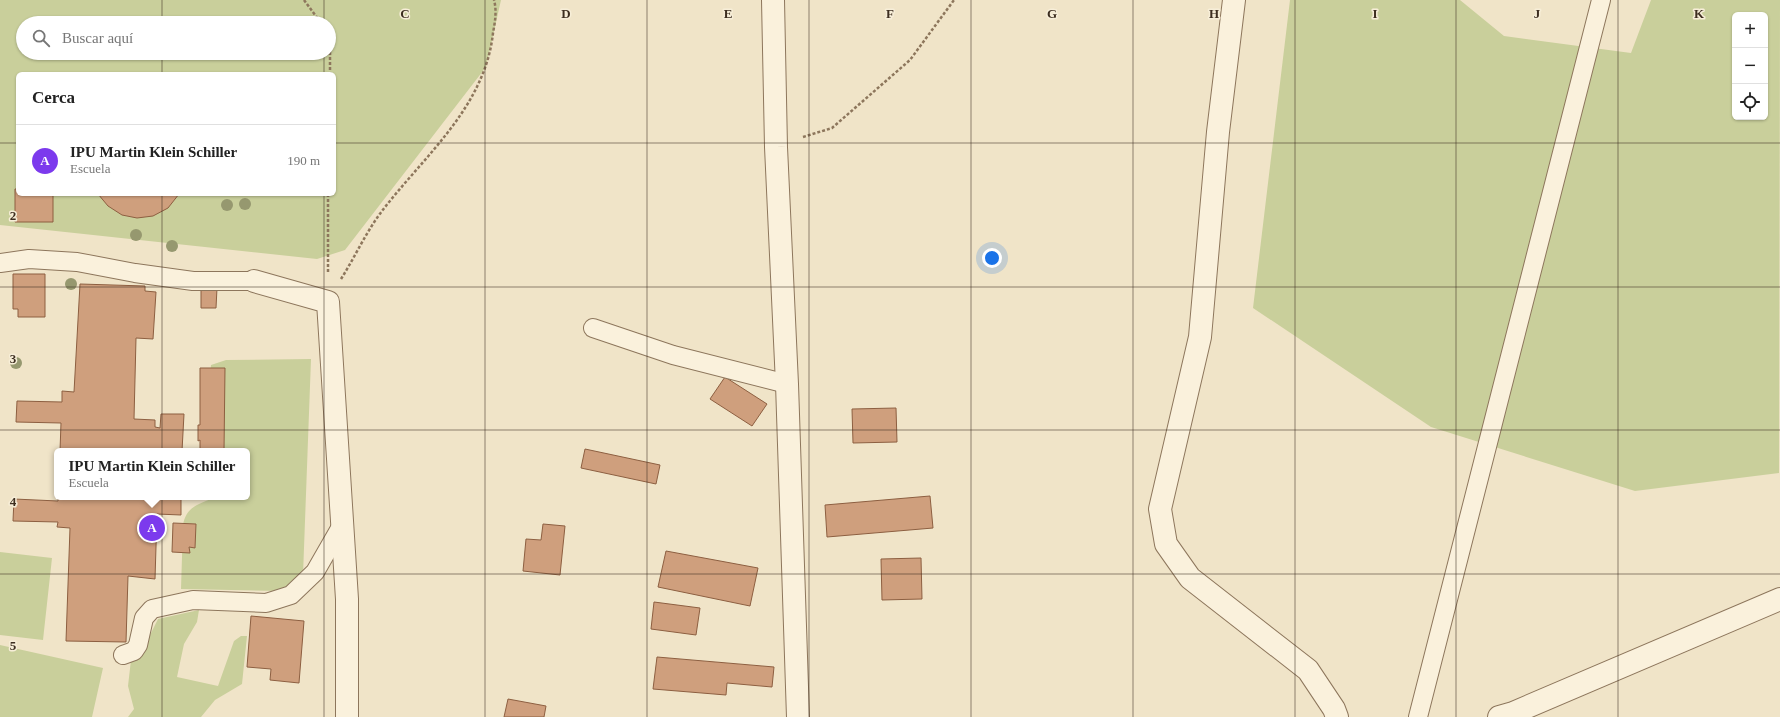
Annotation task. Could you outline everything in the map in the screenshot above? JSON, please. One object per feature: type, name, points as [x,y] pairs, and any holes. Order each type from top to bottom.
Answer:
[{"type":"street","points":[[773,0],[776,147],[787,384],[798,717]]},
{"type":"street","points":[[1234,0],[1218,132],[1200,337],[1160,509],[1166,544],[1190,578],[1308,670],[1334,708],[1337,717]]},
{"type":"street","points":[[254,281],[328,302],[347,599],[347,717]]},
{"type":"street","points":[[1499,717],[1514,713],[1780,598]]},
{"type":"lane","points":[[1418,717],[1601,0]]},
{"type":"lane","points":[[0,263],[29,258],[77,262],[135,274],[193,281],[254,281]]},
{"type":"lane","points":[[593,328],[673,355],[787,384]]},
{"type":"lane","points":[[123,655],[134,651],[138,645],[144,618],[152,609],[193,600],[266,603],[291,595],[315,572],[342,525]]},
{"type":"path","points":[[304,0],[315,16]]},
{"type":"path","points":[[328,302],[381,212],[450,130],[476,90],[491,53],[496,9],[494,0]]},
{"type":"path","points":[[776,147],[832,128],[910,60],[954,0]]},
{"type":"path","points":[[330,60],[330,72]]},
{"type":"path","points":[[328,196],[328,302]]},
{"type":"green space","points":[[0,0],[501,0],[486,67],[345,250],[317,259],[0,225]]},
{"type":"green space","points":[[1290,0],[1460,0],[1504,36],[1631,53],[1651,0],[1780,0],[1779,473],[1635,491],[1431,427],[1253,308]]},
{"type":"green space","points":[[311,359],[303,575],[282,591],[181,589],[183,525],[184,519],[189,511],[208,500],[250,500],[250,448],[217,448],[209,389],[211,365],[226,360]]},
{"type":"green space","points":[[0,552],[52,558],[43,640],[0,635]]},
{"type":"green space","points":[[199,610],[197,622],[184,644],[177,677],[218,686],[234,641],[241,636],[247,636],[242,684],[215,700],[201,717],[128,717],[134,709],[128,686],[131,660],[148,639],[158,619]]},
{"type":"green space","points":[[0,645],[103,668],[92,717],[0,717]]},
{"type":"building","points":[[15,189],[16,196],[53,196],[53,222],[15,222]]},
{"type":"building","points":[[100,196],[177,196],[168,208],[153,216],[137,218],[122,215],[108,206]]},
{"type":"building","points":[[13,274],[45,274],[45,317],[18,317],[18,309],[13,309]]},
{"type":"building","points":[[80,284],[145,286],[145,291],[156,292],[153,339],[136,338],[134,419],[155,420],[155,427],[160,428],[161,414],[184,414],[182,448],[60,448],[61,423],[16,422],[17,401],[62,402],[62,391],[74,392]]},
{"type":"building","points":[[217,288],[216,308],[201,308],[201,289]]},
{"type":"building","points":[[200,368],[225,368],[224,448],[200,448],[200,440],[198,441],[198,425],[200,425]]},
{"type":"building","points":[[725,377],[767,404],[752,426],[710,399]]},
{"type":"building","points":[[896,408],[897,442],[853,443],[852,409]]},
{"type":"building","points":[[585,449],[660,465],[656,484],[581,468]]},
{"type":"building","points":[[930,496],[933,528],[827,537],[825,505]]},
{"type":"building","points":[[14,499],[58,501],[181,500],[181,515],[157,514],[155,579],[128,576],[126,642],[66,641],[70,528],[57,527],[58,522],[13,521]]},
{"type":"building","points":[[173,523],[196,524],[195,548],[189,547],[190,553],[172,552]]},
{"type":"building","points":[[543,524],[565,526],[560,575],[523,571],[526,539],[541,540]]},
{"type":"building","points":[[666,551],[758,568],[750,606],[658,587]]},
{"type":"building","points":[[921,558],[922,599],[882,600],[881,559]]},
{"type":"building","points":[[654,602],[700,608],[696,635],[651,629]]},
{"type":"building","points":[[251,616],[304,621],[299,683],[270,680],[271,669],[247,667]]},
{"type":"building","points":[[657,657],[774,667],[772,687],[727,683],[726,695],[653,689]]},
{"type":"building","points":[[508,699],[546,706],[544,717],[504,717]]},
{"type":"place","name":"IPU Martin Klein Schiller","points":[[152,528]]}]
